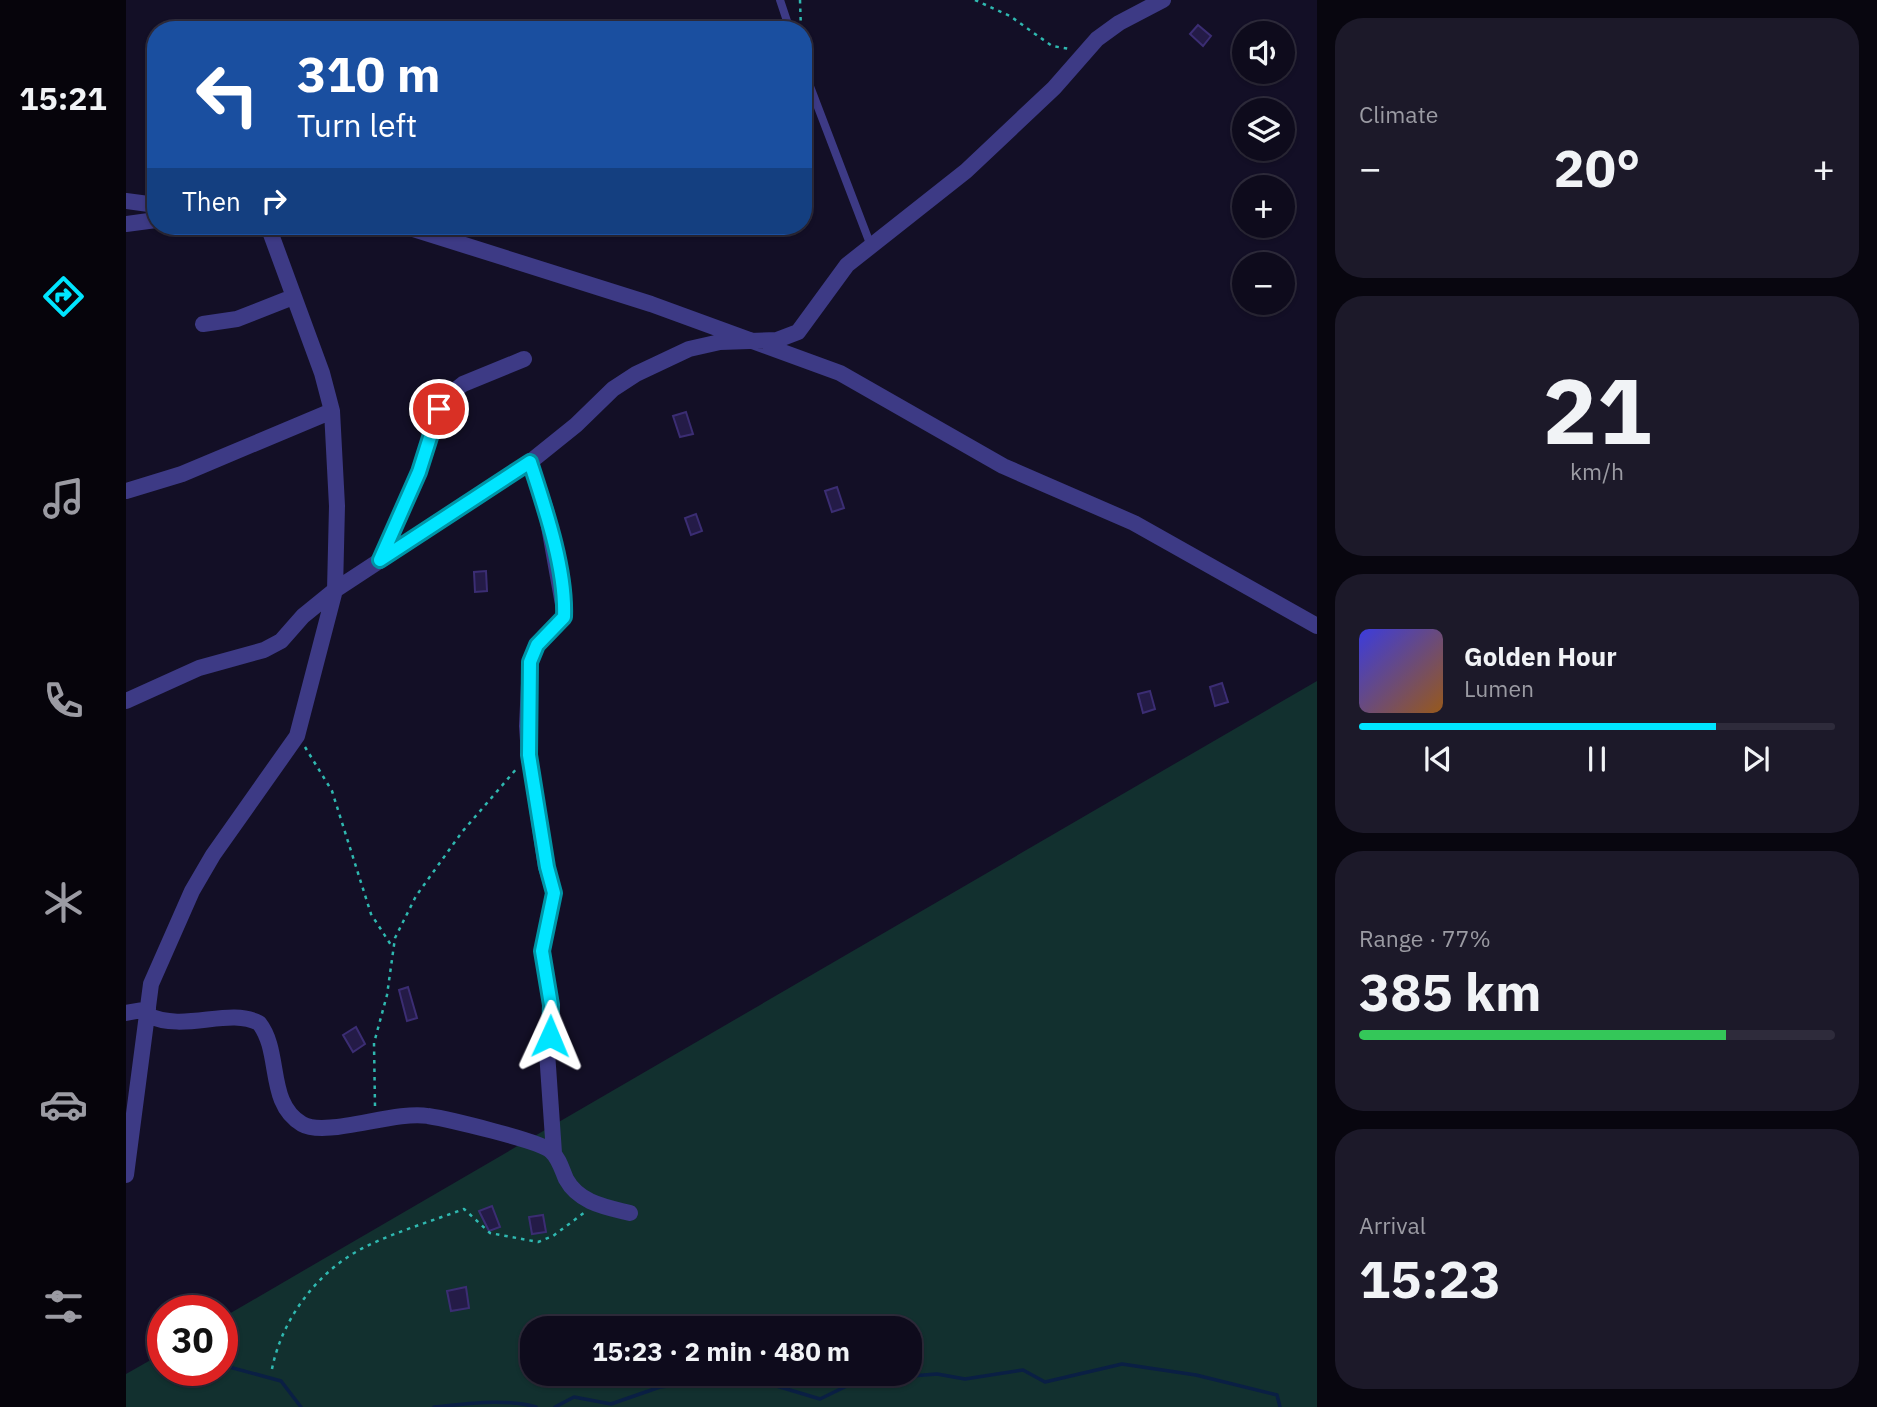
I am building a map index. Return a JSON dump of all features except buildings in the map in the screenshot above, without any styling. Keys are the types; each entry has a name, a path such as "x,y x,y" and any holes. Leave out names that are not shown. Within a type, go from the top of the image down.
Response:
{"street":[{"path":"126,701 199,668 274,646 303,616 335,590 530,462 576,425 613,390 636,374 689,349 720,342 777,340 798,332 847,265 966,171 1054,88 1086,51 1119,23 1163,0"},
{"path":"126,201 147,204"},
{"path":"126,224 147,221"},
{"path":"126,1175 151,984 192,891 240,814 297,736 335,590 337,506 332,411 322,373 271,235"},
{"path":"433,235 548,270 840,373 1003,466 1134,523 1317,626"},
{"path":"203,324 237,320 293,297"},
{"path":"380,560 419,472 439,409 449,395 463,384 524,359"},
{"path":"126,491 182,474 332,411"},
{"path":"530,462 545,510 564,610 564,617 537,645 530,662 529,755 547,867 554,893 542,951 551,1005 547,1052 554,1153"},
{"path":"126,1013 148,1012 172,1024 224,1019 254,1021 264,1029 268,1038 283,1102 302,1124 317,1129 375,1119 427,1115 489,1129 548,1148 554,1153 572,1188 596,1204 630,1213"}],"lane":[{"path":"780,0 787,21"},
{"path":"812,92 871,246"}],"path":[{"path":"800,0 801,21"},
{"path":"975,0 1010,16 1052,46 1086,51"},
{"path":"297,736 332,791 371,914 391,946"},
{"path":"375,1119 373,1055 387,995 391,946 404,917 447,853 529,755"},
{"path":"272,1369 279,1339 293,1313 329,1273 369,1244 464,1209 491,1233 538,1242 553,1236 596,1204"}],"green space":[{"path":"1317,681 1317,1407 126,1407 126,1374 147,1362 147,1386 238,1386 238,1309"}],"waterway":[{"path":"555,1407 574,1397 611,1404 660,1387 694,1383 770,1384 820,1399 859,1380 937,1374 965,1379 1023,1370 1045,1382 1122,1364 1196,1375 1277,1395 1280,1407"},
{"path":"238,1369 281,1381 301,1407"},
{"path":"434,1407 498,1402 536,1407"}],"route":[{"path":"439,409 419,472 394,534 380,560 530,462 545,510 561,585 564,617 537,645 530,662 527,726 547,867 554,893 542,951 551,1005 550,1036"}]}
